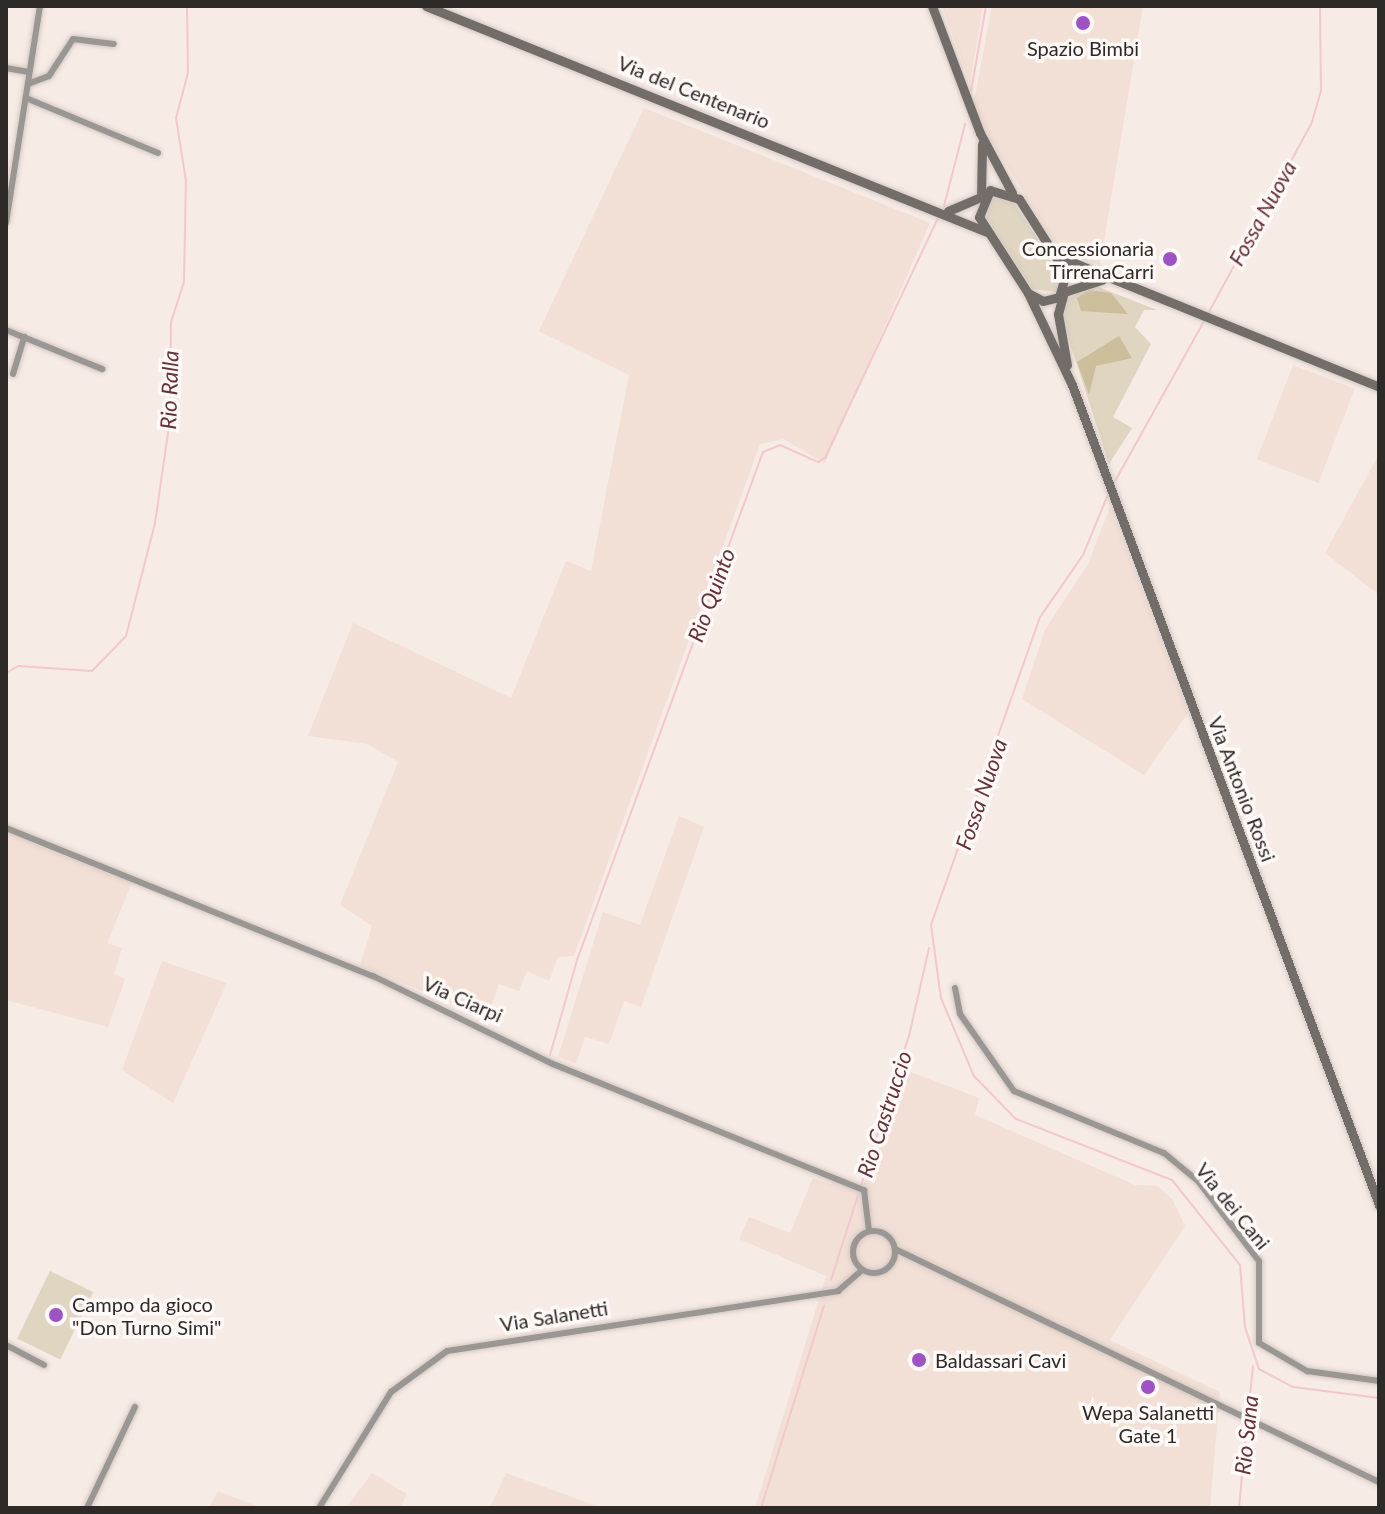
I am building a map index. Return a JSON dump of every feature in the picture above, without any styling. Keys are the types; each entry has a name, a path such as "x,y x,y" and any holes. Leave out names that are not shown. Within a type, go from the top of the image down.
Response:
{"main road":[{"name":"Via del Centenario","path":"426,6 948,211 989,234"},
{"path":"932,6 980,133 1012,193 1057,256 1064,292 1059,325 1072,385"},
{"path":"980,133 979,217 1028,293 1072,385"},
{"path":"948,211 990,190 1012,193"},
{"path":"1057,256 1379,387"},
{"path":"1028,293 1051,301 1088,279 1121,284"},
{"name":"Via Antonio Rossi","path":"1072,385 1379,1205"}],"street":[{"path":"6,223 40,6"},
{"path":"28,84 49,76 73,39 114,44"},
{"path":"6,68 29,72"},
{"path":"26,98 158,153"},
{"path":"6,167 16,171"},
{"path":"6,330 102,369"},
{"path":"13,374 24,337"},
{"name":"Via Ciarpi","path":"6,828 373,976 553,1064 857,1188 869,1199 869,1231"},
{"name":"Via dei Cani","path":"955,988 960,1014 1022,1097 1164,1153 1198,1181 1259,1261 1259,1343 1307,1371 1379,1381"},
{"path":"895,1249 888,1268 862,1270 852,1251 869,1231 883,1233 895,1249 1379,1482"},
{"name":"Via Salanetti","path":"319,1508 391,1392 447,1351 838,1291 862,1270"},
{"path":"6,1345 44,1365"},
{"path":"87,1508 135,1407"}],"shaded area":[{"path":"942,6 983,6 970,83"},
{"path":"992,6 1143,6 1100,265 1061,252 990,139 974,102"},
{"path":"644,108 930,223 825,463 783,439 760,444 574,956 558,957 549,981 527,971 519,991 499,984 487,1018 360,965 372,926 340,905 398,762 368,744 308,736 353,623 511,698 566,561 591,571 629,375 539,331"},
{"path":"994,195 1014,203 1060,274 1056,292 1032,289 986,218"},
{"path":"1091,284 1157,310 1144,310 1135,327 1151,344 1113,417 1132,428 1109,464 1063,322 1067,300"},
{"path":"1088,290 1111,293 1128,314 1081,311 1077,298"},
{"path":"1119,336 1132,358 1096,366 1089,395 1077,362"},
{"path":"1293,365 1355,389 1318,483 1257,459"},
{"path":"1379,454 1379,595 1325,553"},
{"path":"1110,507 1188,713 1144,775 1022,699 1045,630 1088,564"},
{"path":"679,816 704,827 641,1007 624,1001 609,1044 585,1037 576,1063 558,1057 603,912 640,925"},
{"path":"6,833 132,883 107,943 122,948 114,974 125,979 108,1027 6,1000"},
{"path":"162,961 227,983 173,1103 122,1070"},
{"path":"908,1071 979,1098 975,1115 1135,1185 1158,1186 1172,1199 1185,1226 1110,1340 1220,1392 1210,1508 755,1508 826,1276 739,1239 749,1217 790,1233 813,1178 831,1184 834,1175 863,1185"},
{"name":"Campo da gioco \"Don Turno Simi\"","path":"50,1271 93,1292 60,1359 17,1338"},
{"path":"372,1473 407,1494 400,1508 346,1508"},
{"path":"506,1473 602,1508 490,1508"},
{"path":"218,1491 261,1508 209,1508"}],"waterway":[{"name":"Rio Ralla","path":"6,673 18,666 92,671 126,636 155,523 170,419 171,322 184,282 186,181 176,118 188,73 187,6"},
{"name":"Rio Quinto","path":"971,91 986,6"},
{"name":"Fossa Nuova","path":"1209,312 1312,122 1321,91 1320,6"},
{"name":"Rio Quinto","path":"944,206 965,124"},
{"name":"Rio Quinto","path":"550,1055 577,960 763,452 780,445 818,462 825,458 938,218"},
{"name":"Fossa Nuova","path":"1114,483 1204,321"},
{"name":"Fossa Nuova","path":"1109,492 1083,555 1040,617 931,925 941,998 974,1076 1016,1119 1172,1180 1240,1265 1245,1327 1259,1369 1293,1387 1379,1398"},
{"name":"Rio Castruccio","path":"831,1280 909,1036 929,948"},
{"name":"Rio Castruccio","path":"761,1508 824,1306"},
{"name":"Rio Sana","path":"1248,1415 1253,1366"},
{"name":"Rio Sana","path":"1239,1508 1247,1422"}],"place":[{"name":"Spazio Bimbi","path":"1083,23"},
{"name":"Concessionaria TirrenaCarri","path":"1170,259"},
{"name":"Campo da gioco \"Don Turno Simi\"","path":"56,1315"},
{"name":"Baldassari Cavi","path":"919,1360"},
{"name":"Wepa Salanetti Gate 1","path":"1148,1387"}]}
